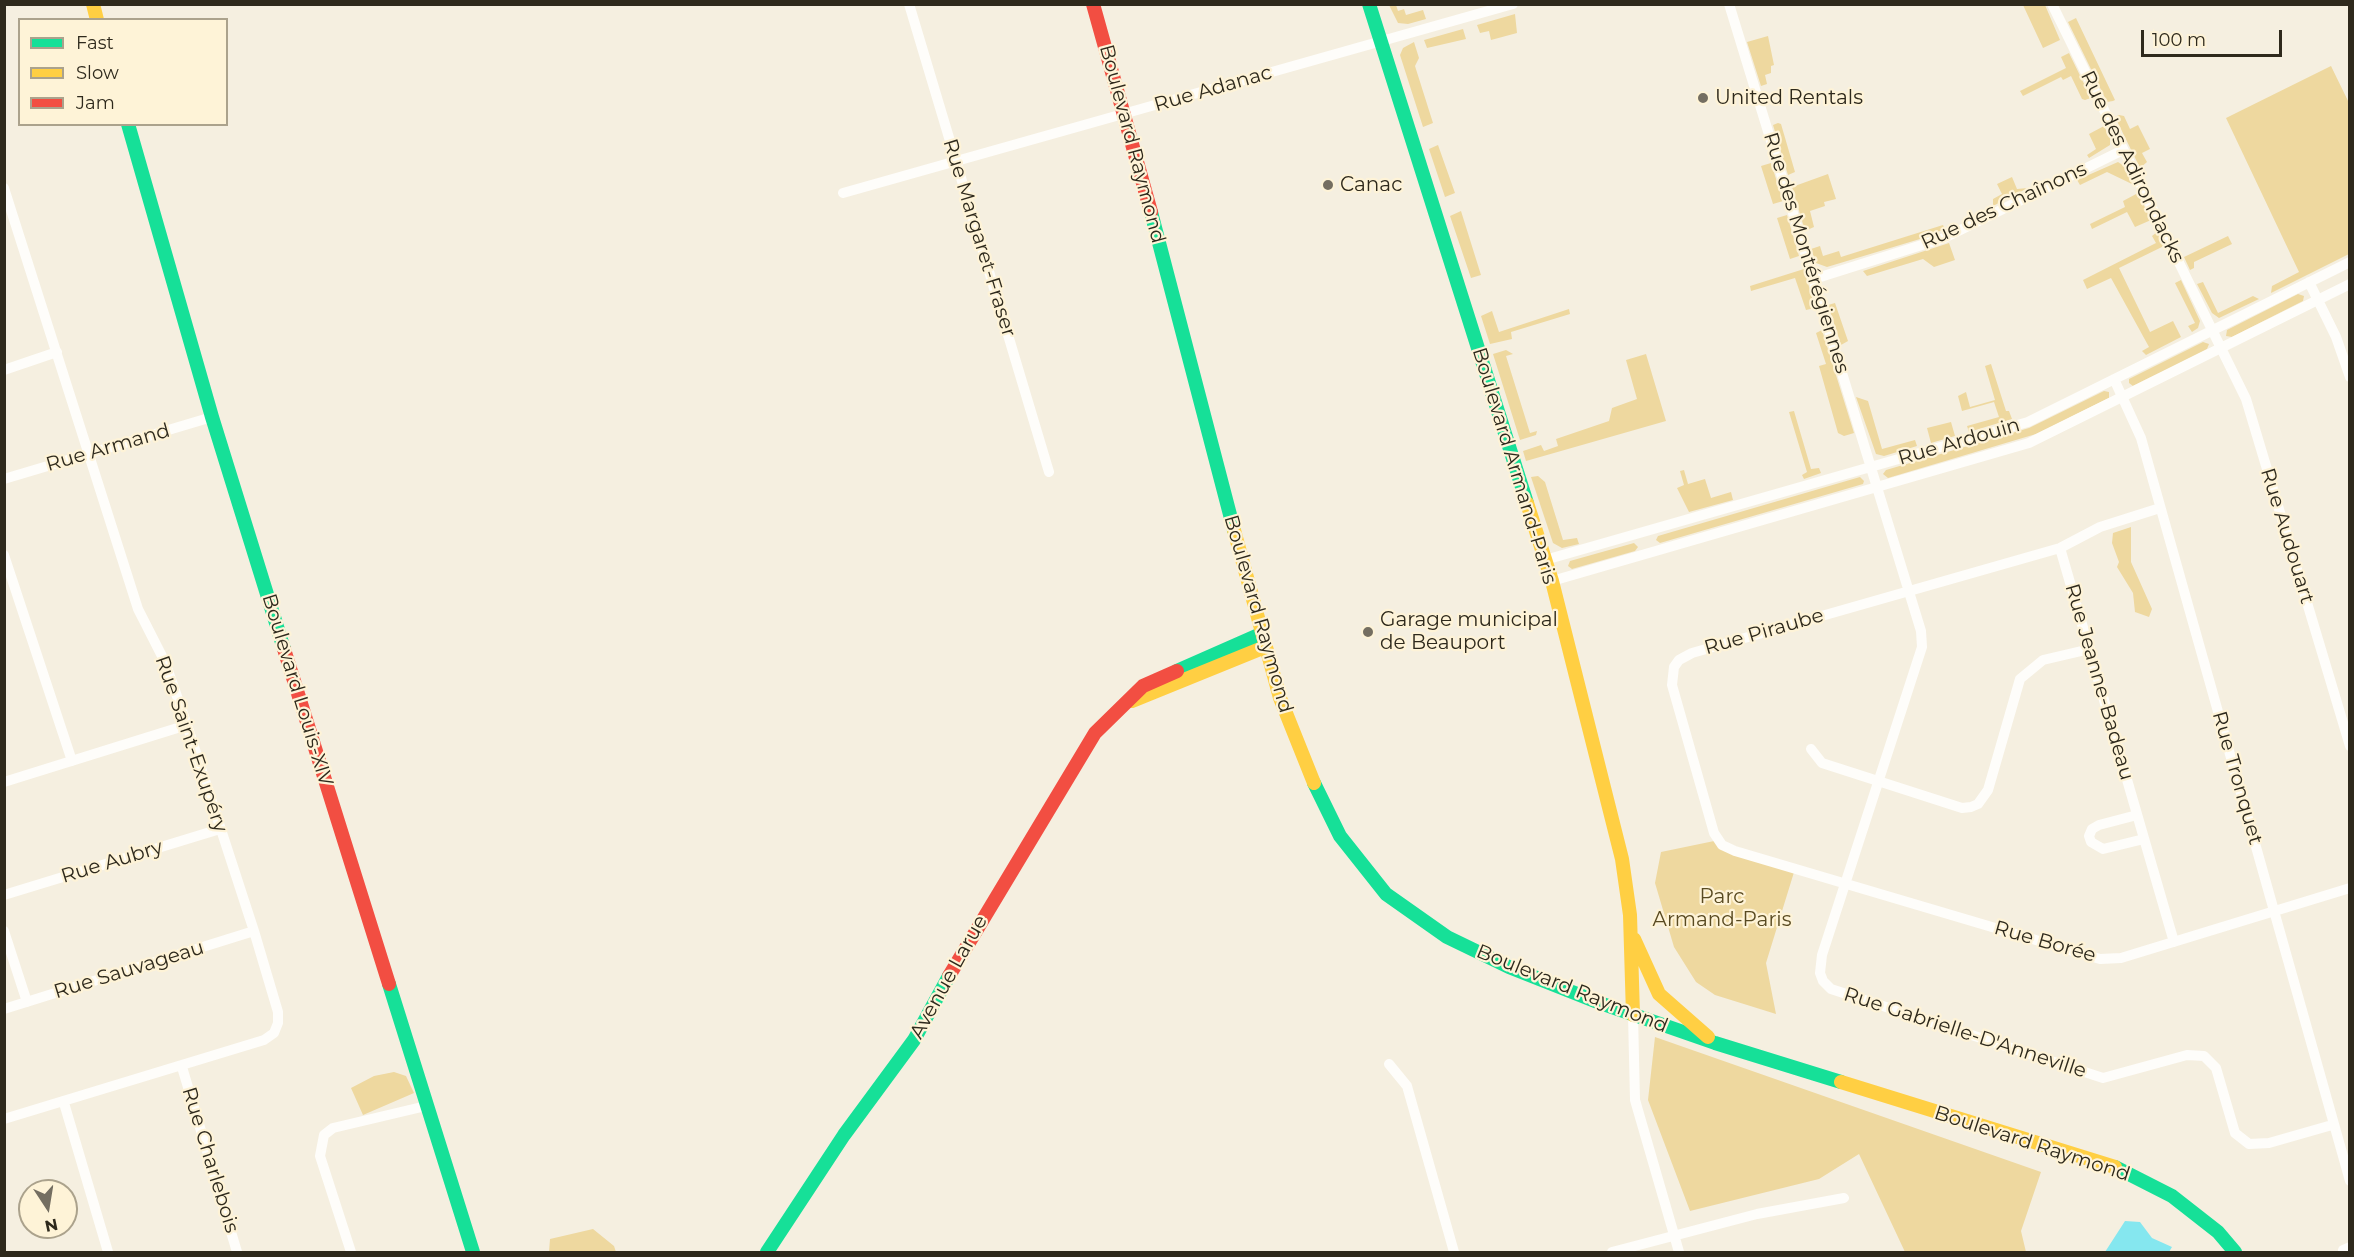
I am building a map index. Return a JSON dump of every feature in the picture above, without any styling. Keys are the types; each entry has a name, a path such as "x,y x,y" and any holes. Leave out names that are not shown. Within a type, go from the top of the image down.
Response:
{"street":[{"name":"Rue Margaret-Fraser","path":"909,4 1049,472"},
{"name":"Boulevard Raymond","path":"1093,4 1125,114 1263,641 1280,698 1307,770 1340,836 1386,894 1447,937 1548,984 1715,1043 2113,1166 2172,1196 2218,1232 2235,1252"},
{"name":"Boulevard Armand-Paris","path":"1369,4 1552,581 1616,832 1631,931 1635,1100 1671,1235 1678,1252"},
{"name":"Rue Adanac","path":"843,193 1513,4"},
{"name":"Rue des Montérégiennes","path":"1729,4 1872,467"},
{"name":"Rue des Adirondacks","path":"2052,4 2213,330"},
{"name":"Boulevard Louis-XIV","path":"129,126 212,417 473,1252"},
{"name":"Rue des Chaînons","path":"1814,279 1944,238 2123,150"},
{"name":"Rue Saint-Exupéry","path":"4,188 138,609 165,662 187,725 278,1012 278,1023 274,1033 264,1040 64,1103 4,1119"},
{"name":"Rue Ardouin","path":"1545,560 2028,422 2349,262"},
{"path":"2308,282 2336,337 2349,377"},
{"name":"Rue Ardouin","path":"1552,581 2029,443 2349,284"},
{"name":"Rue Audouart","path":"2213,330 2246,399 2349,746"},
{"path":"4,370 57,352"},
{"name":"Rue Tronquet","path":"2114,379 2140,438 2349,1181"},
{"name":"Rue Armand","path":"4,479 212,417"},
{"name":"Rue Gabrielle-D'Anneville","path":"1872,467 1918,615 1922,647 1820,965 1823,981 1831,989 2103,1078 2187,1055 2204,1056 2216,1068 2235,1133 2249,1144 2269,1143 2332,1125"},
{"name":"Rue Piraube","path":"1845,884 1722,845 1714,833 1705,808 1672,685 1674,667 1679,660 1692,652 2060,549 2100,527 2160,508"},
{"name":"Rue Jeanne-Badeau","path":"2060,549 2174,942"},
{"path":"4,555 72,761"},
{"name":"Avenue Larue","path":"767,1252 844,1135 914,1040 970,937 1095,733 1143,686 1263,641"},
{"path":"1811,749 1822,763 1962,808 1978,804 1988,790 2020,679 2043,660 2090,649"},
{"path":"4,782 187,725"},
{"path":"2137,815 2099,825 2092,829 2089,836 2091,842 2103,849 2144,838"},
{"name":"Rue Aubry","path":"4,895 220,829"},
{"name":"Rue Borée","path":"1845,884 2100,959 2121,958 2349,888"},
{"path":"4,930 27,1002"},
{"name":"Rue Sauvageau","path":"4,1009 254,931"},
{"path":"1631,931 1659,994 1715,1043"},
{"path":"1389,1064 1407,1086 1454,1252"},
{"name":"Rue Charlebois","path":"182,1067 237,1252"},
{"path":"64,1103 108,1252"},
{"path":"351,1252 320,1156 324,1135 333,1128 426,1106"},
{"path":"1612,1252 1757,1214 1844,1198"}],"green space":[{"path":"1389,5 1396,5 1398,11 1404,9 1406,15 1423,10 1426,19 1408,24 1398,23"},
{"path":"2023,5 2045,5 2060,40 2043,48"},
{"path":"1515,14 1517,33 1491,40 1489,31 1480,33 1477,25"},
{"path":"2076,18 2115,100 2113,101 2107,102 2068,22"},
{"path":"1463,29 1466,39 1427,48 1424,40"},
{"path":"1768,36 1774,65 1771,66 1771,73 1765,75 1767,84 1761,86 1747,42"},
{"path":"1414,42 1419,58 1415,66 1433,123 1423,127 1400,55 1403,48"},
{"path":"2069,53 2091,98 2082,99 2071,76 2063,80 2061,77 2023,96 2020,91 2066,68 2061,57"},
{"path":"2331,66 2349,103 2349,254 2271,293 2272,286 2299,272 2226,118"},
{"path":"2124,116 2130,129 2138,125 2150,149 2142,153 2147,162 2140,168 2115,117"},
{"path":"1781,124 1795,172 1788,175 1773,125"},
{"path":"2104,126 2110,138 2110,145 2089,158 2087,155 2096,149 2089,134"},
{"path":"1438,145 1455,193 1445,197 1429,149"},
{"path":"2118,162 2124,166 2134,185 2107,172 2080,185 2077,180"},
{"path":"1771,163 1783,201 1773,204 1761,166"},
{"path":"1828,174 1836,199 1824,202 1825,206 1810,211 1814,227 1805,231 1792,187"},
{"path":"2012,177 2017,189 2028,188 1993,206 1993,199 2002,194 1997,184"},
{"path":"2138,193 2151,220 2135,227 2127,212 2092,229 2090,224 2125,207 2123,201"},
{"path":"1461,211 1481,275 1471,278 1450,216"},
{"path":"1787,215 1799,256 1790,259 1777,218"},
{"path":"1943,225 1945,229 1920,239 1827,267 1816,263 1811,249 1820,246 1823,256 1839,251 1841,257"},
{"path":"2157,232 2164,246 2119,268 2150,332 2173,321 2181,337 2146,355 2142,351 2149,347 2111,278 2087,289 2083,280 2156,243 2152,236"},
{"path":"2228,236 2232,244 2194,262 2194,268 2190,270 2184,257"},
{"path":"1949,243 1955,260 1934,267 1923,259 1867,276 1863,271"},
{"path":"1804,269 1815,308 1806,310 1795,278 1751,291 1750,286"},
{"path":"2181,280 2200,321 2198,328 2192,332 2188,326 2195,323 2175,283"},
{"path":"2203,282 2218,313 2253,296 2259,299 2219,318 2212,313 2197,284"},
{"path":"2298,294 2304,296 2303,301 2232,337 2226,336 2227,330"},
{"path":"1835,303 1848,341 1841,345 1828,305"},
{"path":"1569,309 1570,314 1511,332 1512,339 1490,344 1481,316 1492,311 1499,332"},
{"path":"1822,330 1854,433 1844,436 1838,433 1819,366 1826,364 1816,333"},
{"path":"2203,342 2209,344 2207,349 2133,386 2129,383 2129,379"},
{"path":"1506,350 1513,354 1506,356 1530,433 1537,431 1536,435 1520,440 1493,354"},
{"path":"1646,354 1666,421 1526,461 1523,451 1541,445 1544,451 1558,446 1556,439 1609,421 1612,408 1637,399 1626,360"},
{"path":"1991,364 2006,411 2009,411 2012,419 1969,432 1967,426 1999,417 1994,402 1962,411 1958,396 1966,392 1970,407 1995,400 1985,366"},
{"path":"2104,391 2109,392 2109,398 2036,434 1888,478 1883,474 1886,470 2029,428"},
{"path":"1856,397 1868,401 1882,449 1915,440 1917,446 1884,456 1876,454"},
{"path":"1794,411 1811,469 1819,468 1821,473 1804,479 1802,475 1807,472 1789,412"},
{"path":"1951,422 1955,436 1931,443 1927,428"},
{"path":"1684,470 1688,484 1705,479 1711,498 1731,492 1733,500 1689,512 1677,488 1684,485 1680,471"},
{"path":"1538,476 1545,482 1563,540 1577,538 1579,544 1562,548 1553,543 1531,477"},
{"path":"1860,477 1864,481 1863,484 1660,543 1656,540 1658,536"},
{"path":"2131,527 2131,562 2152,609 2149,617 2135,612 2133,593 2117,567 2119,562 2112,543 2113,533"},
{"path":"1634,543 1638,547 1635,551 1572,569 1568,566 1570,561"},
{"name":"Parc Armand-Paris","path":"1719,840 1795,869 1766,963 1776,1014 1715,995 1696,982 1674,947 1655,883 1661,852"},
{"path":"1655,1037 2041,1172 2021,1231 2026,1252 1905,1252 1859,1154 1819,1179 1690,1211 1648,1100"},
{"path":"394,1072 406,1076 414,1093 363,1115 351,1088 374,1076"},
{"path":"593,1229 614,1246 616,1252 549,1252 550,1239"}],"water":[{"path":"2125,1221 2140,1222 2152,1238 2172,1247 2169,1252 2105,1252"}],"traffic: fast":[{"path":"1369,4 1527,503"},
{"path":"129,126 212,417 284,649"},
{"path":"1151,212 1234,530"},
{"path":"1177,671 1261,634"},
{"path":"1314,783 1340,836 1386,894 1447,937 1509,967 1600,1003 1715,1043 1841,1082"},
{"path":"767,1252 844,1135 914,1040 949,976"},
{"path":"389,984 473,1252"},
{"path":"2115,1167 2172,1196 2218,1232 2235,1252"}],"traffic: slow":[{"path":"93,4 96,18"},
{"path":"1527,503 1552,581 1622,859 1630,915 1633,1015"},
{"path":"1234,530 1280,698 1314,783"},
{"path":"1132,701 1265,647"},
{"path":"1634,939 1659,994 1708,1037"},
{"path":"1841,1082 2115,1167"}],"traffic: jam":[{"path":"1093,4 1151,212"},
{"path":"284,649 389,984"},
{"path":"949,976 1095,733 1143,686 1177,671"}],"place":[{"name":"United Rentals","path":"1703,98"},
{"name":"Canac","path":"1328,185"},
{"name":"Garage municipal de Beauport","path":"1368,632"}]}
